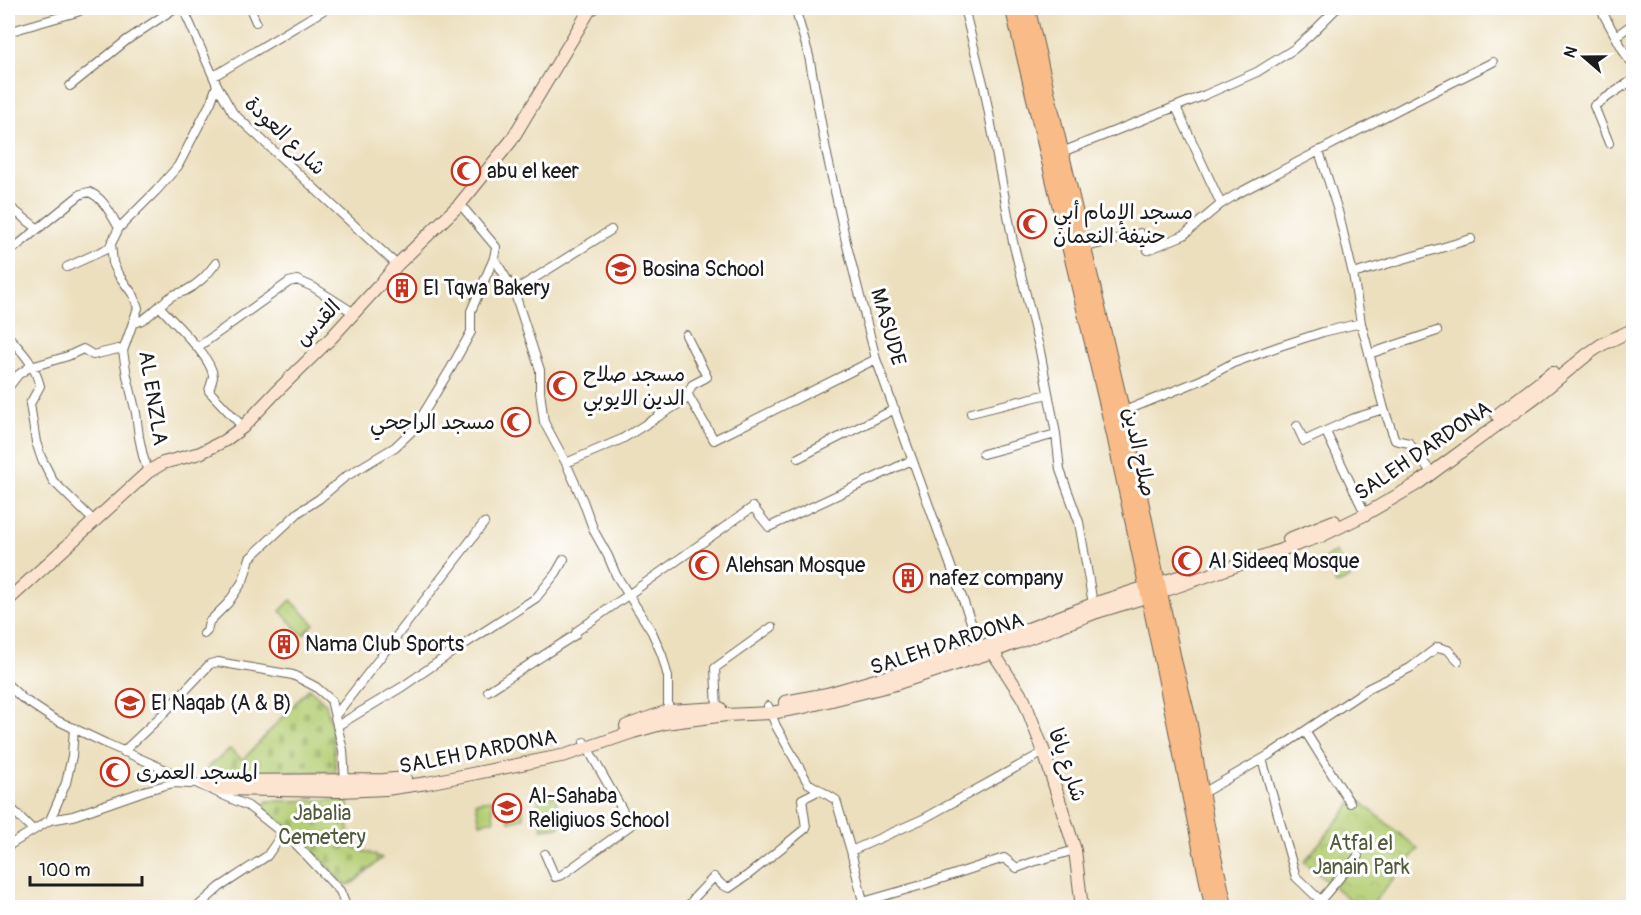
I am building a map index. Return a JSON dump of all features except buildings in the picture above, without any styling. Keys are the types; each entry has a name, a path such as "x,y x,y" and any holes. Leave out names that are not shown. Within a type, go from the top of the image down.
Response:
{"highway":[{"name":"صلاح الدين","path":"1013,8 1114,433 1189,722 1206,823 1225,908"},
{"name":"صلاح الدين","path":"1027,8 1122,412 1213,908"}],"street":[{"path":"8,32 85,8"},
{"path":"70,86 127,40 175,8"},
{"name":"شارع العودة","path":"183,8 217,85 233,113 397,265"},
{"path":"250,8 256,22"},
{"path":"214,76 327,8"},
{"name":"MASUDE","path":"795,8 808,56 846,242 876,359 912,460 987,648"},
{"path":"964,8 984,87 1013,242 1040,351 1056,434 1060,470 1079,522 1093,604"},
{"path":"1062,152 1257,72 1294,49 1337,8"},
{"path":"1601,8 1627,57 1634,65"},
{"name":"القدس","path":"8,600 148,472 163,463 200,453 224,441 243,427 332,337 397,265 460,204 510,141 588,9"},
{"path":"1616,36 1634,23"},
{"path":"1083,248 1140,233 1148,250 1184,235 1221,204 1493,62"},
{"path":"1609,143 1594,106 1634,80"},
{"path":"67,267 111,247 119,228 178,166 211,102 217,85"},
{"path":"1176,107 1221,204"},
{"path":"1319,151 1338,211 1353,274 1361,323 1384,409 1395,440 1409,443 1428,468"},
{"path":"8,253 81,194 89,192 95,194 104,203 119,228"},
{"path":"204,634 209,622 228,603 243,582 250,558 298,512 319,499 345,477 395,447 414,429 451,368 471,332 471,311 494,258 496,247 460,204"},
{"path":"8,209 11,208 37,228"},
{"path":"514,291 611,231"},
{"path":"1353,274 1471,239"},
{"name":"AL ENZLA","path":"111,247 113,263 134,296 138,308 123,351 148,472"},
{"path":"494,258 514,291 540,370 544,422 566,463 594,531 616,575 652,632 662,654 668,677 668,711"},
{"path":"134,323 143,321 173,295 198,285 216,263"},
{"path":"198,347 289,282 297,280 313,287 354,313"},
{"path":"160,307 198,347 208,362 213,376 209,391 243,427"},
{"name":"SALEH DARDONA","path":"8,846 50,820 73,816 174,783 384,780 428,774 586,745 665,723 769,709 987,648 1097,612 1326,525 1362,507 1428,468 1598,339 1634,320"},
{"path":"1122,412 1201,380 1233,363 1323,332 1361,323"},
{"name":"SALEH DARDONA","path":"987,648 1093,604 1154,590 1321,536 1364,515 1437,470 1601,345 1634,329"},
{"path":"1369,354 1437,331"},
{"path":"566,463 622,439 685,400 692,385 707,377 686,335"},
{"path":"8,336 34,367 40,386 30,404 40,457 53,481 94,521"},
{"path":"8,388 18,375 28,368 83,349 93,355 118,349 123,351"},
{"path":"688,395 714,440 876,359"},
{"path":"971,413 1048,394"},
{"path":"798,458 895,409"},
{"path":"1297,426 1304,441 1354,418 1384,409"},
{"path":"1326,432 1362,507"},
{"path":"983,454 1056,434"},
{"path":"488,691 575,635 577,631 753,507 769,527 912,460"},
{"path":"335,716 484,524"},
{"path":"337,726 402,687 536,598 564,559"},
{"path":"717,709 715,668 772,627"},
{"path":"1202,794 1262,759 1369,688 1410,668 1438,647 1448,650 1458,661"},
{"name":"شارع يافا","path":"987,648 1023,700 1044,752 1075,850 1082,908"},
{"path":"123,752 212,662 244,666 293,675 316,687 331,700 343,750 345,781"},
{"path":"8,685 22,698 52,718 123,752 248,806 294,842 340,891 347,908"},
{"path":"769,709 808,783 836,800 864,905 1004,858 1017,868 1075,850"},
{"name":"SALEH DARDONA","path":"201,784 216,789 340,791 386,789 546,760 668,711 769,709"},
{"path":"50,820 66,783 72,756 74,728"},
{"path":"1305,731 1350,803"},
{"path":"545,854 555,877 562,875 631,825 586,745"},
{"path":"851,851 923,819 1044,752"},
{"path":"1262,759 1296,877 1320,900"},
{"path":"687,908 714,878 729,888 806,828 802,799 820,790"},
{"path":"8,805 33,830"},
{"path":"196,908 220,887 267,856 283,833"},
{"path":"1314,908 1358,856"}],"green space":[{"path":"1336,552 1350,578 1336,585 1323,559"},
{"path":"291,600 314,624 303,635 280,611"},
{"name":"Jabalia Cemetery","path":"309,688 326,704 332,729 336,772 212,773 207,768 230,749 243,760"},
{"path":"556,796 560,827 542,829 538,798"},
{"name":"Atfal el Janain Park","path":"1356,798 1418,849 1370,907 1359,907 1304,862"},
{"name":"Jabalia Cemetery","path":"348,800 349,845 382,858 354,882 347,885 301,839 264,807 267,801"},
{"path":"491,800 494,820 480,823 476,802"},
{"path":"520,800 524,818 509,821 505,803"}],"place":[{"name":"abu el keer","path":"466,171"},
{"name":"مسجد الإمام أبي حنيفة النعمان","path":"1032,224"},
{"name":"Bosina School","path":"621,269"},
{"name":"El Tqwa Bakery","path":"402,288"},
{"name":"مسجد صلاح الدين الايوبي","path":"562,386"},
{"name":"مسجد الراجحي","path":"516,422"},
{"name":"Al Sideeq Mosque","path":"1187,561"},
{"name":"Alehsan Mosque","path":"704,565"},
{"name":"nafez company","path":"908,578"},
{"name":"Nama Club Sports","path":"284,644"},
{"name":"El Naqab (A & B)","path":"130,703"},
{"name":"المسجد العمرى","path":"115,772"},
{"name":"Al-Sahaba Religiuos School","path":"507,808"}]}
